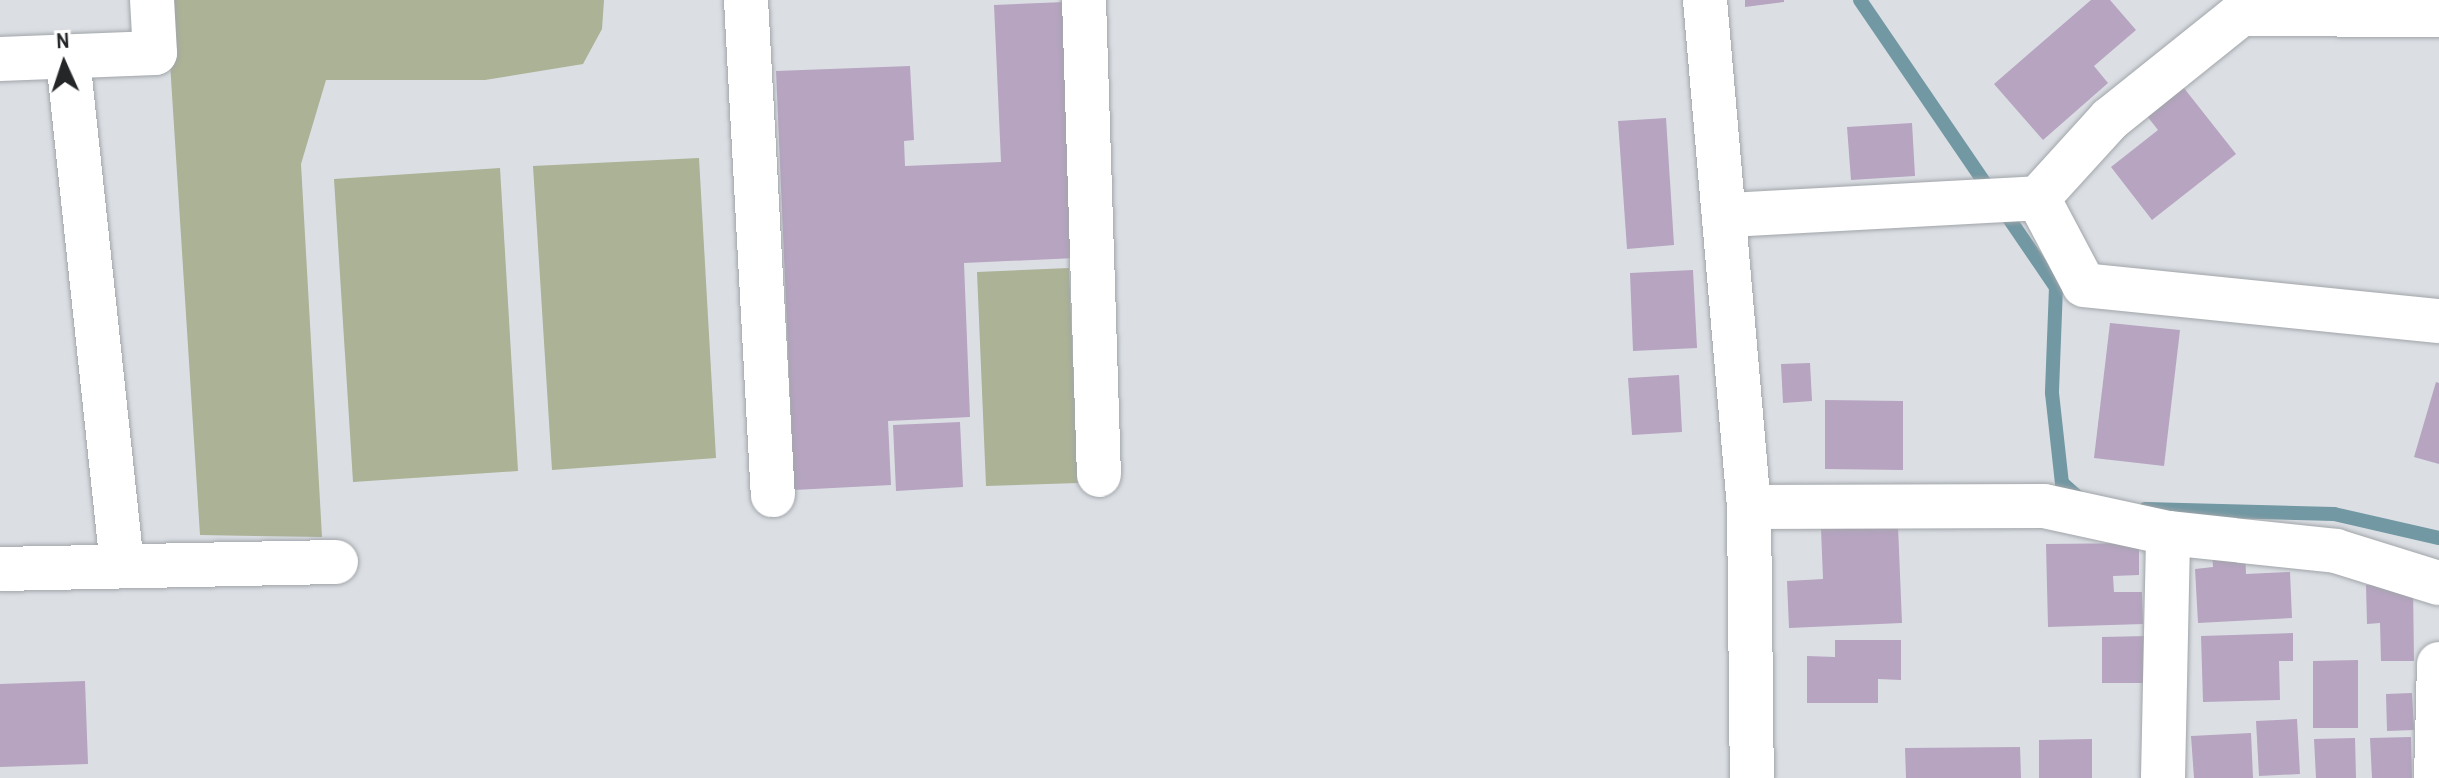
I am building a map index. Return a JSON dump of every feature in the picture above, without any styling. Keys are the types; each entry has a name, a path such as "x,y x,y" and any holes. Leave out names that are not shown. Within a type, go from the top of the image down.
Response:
{"street":[{"path":"0,59 68,59 155,53 152,0"},
{"path":"746,0 773,495"},
{"path":"1084,0 1099,475"},
{"path":"1705,0 1728,215 1749,507 1752,778"},
{"path":"1728,215 2038,198 2110,119 2242,7 2439,15"},
{"path":"68,59 122,565"},
{"path":"2038,198 2084,285 2439,321"},
{"path":"1749,507 2044,506 2168,533 2336,551 2439,583"},
{"path":"2163,778 2168,533"},
{"path":"0,569 336,562"},
{"path":"2436,778 2439,664"}],"green space":[{"path":"166,0 604,0 602,29 583,64 485,80 326,80 301,164 322,537 200,535"},
{"path":"699,158 716,458 552,470 533,166"},
{"path":"500,168 518,471 353,482 334,179"},
{"path":"1069,268 1078,483 986,486 977,272"}],"building":[{"path":"1745,0 1784,0 1784,2 1745,7"},
{"path":"2091,0 2110,0 2136,30 2094,66 2108,83 2043,140 1994,84"},
{"path":"1065,2 1076,258 964,263 970,417 888,421 891,485 794,490 776,71 910,66 914,140 904,141 905,166 1001,162 994,5"},
{"path":"2180,83 2236,154 2152,220 2111,167 2158,130 2143,111"},
{"path":"1666,118 1674,245 1627,249 1618,121"},
{"path":"1912,123 1915,176 1851,180 1847,127"},
{"path":"1693,270 1697,348 1633,351 1630,273"},
{"path":"2110,323 2180,330 2164,466 2094,458"},
{"path":"1810,363 1812,401 1783,403 1781,364"},
{"path":"1679,375 1682,432 1632,435 1628,378"},
{"path":"2436,382 2439,383 2439,464 2414,457"},
{"path":"1825,400 1903,401 1903,470 1825,469"},
{"path":"960,422 963,487 896,491 893,425"},
{"path":"1898,526 1902,623 1789,628 1787,581 1823,579 1821,529"},
{"path":"2139,543 2139,575 2113,576 2114,592 2142,592 2143,624 2048,627 2046,544"},
{"path":"2245,550 2246,574 2290,572 2292,618 2198,623 2195,569 2213,567 2212,552"},
{"path":"2366,585 2413,585 2414,661 2381,661 2380,623 2367,624"},
{"path":"2293,633 2293,661 2279,661 2280,700 2203,702 2201,636"},
{"path":"2148,636 2150,683 2102,683 2102,637"},
{"path":"1835,640 1901,640 1901,680 1878,679 1878,703 1807,703 1807,656 1835,657"},
{"path":"2358,660 2358,728 2313,728 2313,661"},
{"path":"85,681 88,764 0,767 0,684"},
{"path":"2412,693 2414,730 2387,731 2386,694"},
{"path":"2297,719 2300,774 2259,776 2256,721"},
{"path":"2251,733 2253,778 2194,778 2191,736"},
{"path":"2411,737 2412,778 2372,778 2370,738"},
{"path":"2355,738 2356,778 2316,778 2314,739"},
{"path":"2092,739 2092,778 2039,778 2039,740"},
{"path":"2020,747 2021,778 1906,778 1905,748"}],"waterway":[{"path":"1860,0 2056,287 2052,393 2062,483 2082,501"},
{"path":"2145,509 2334,514 2439,538"}]}
